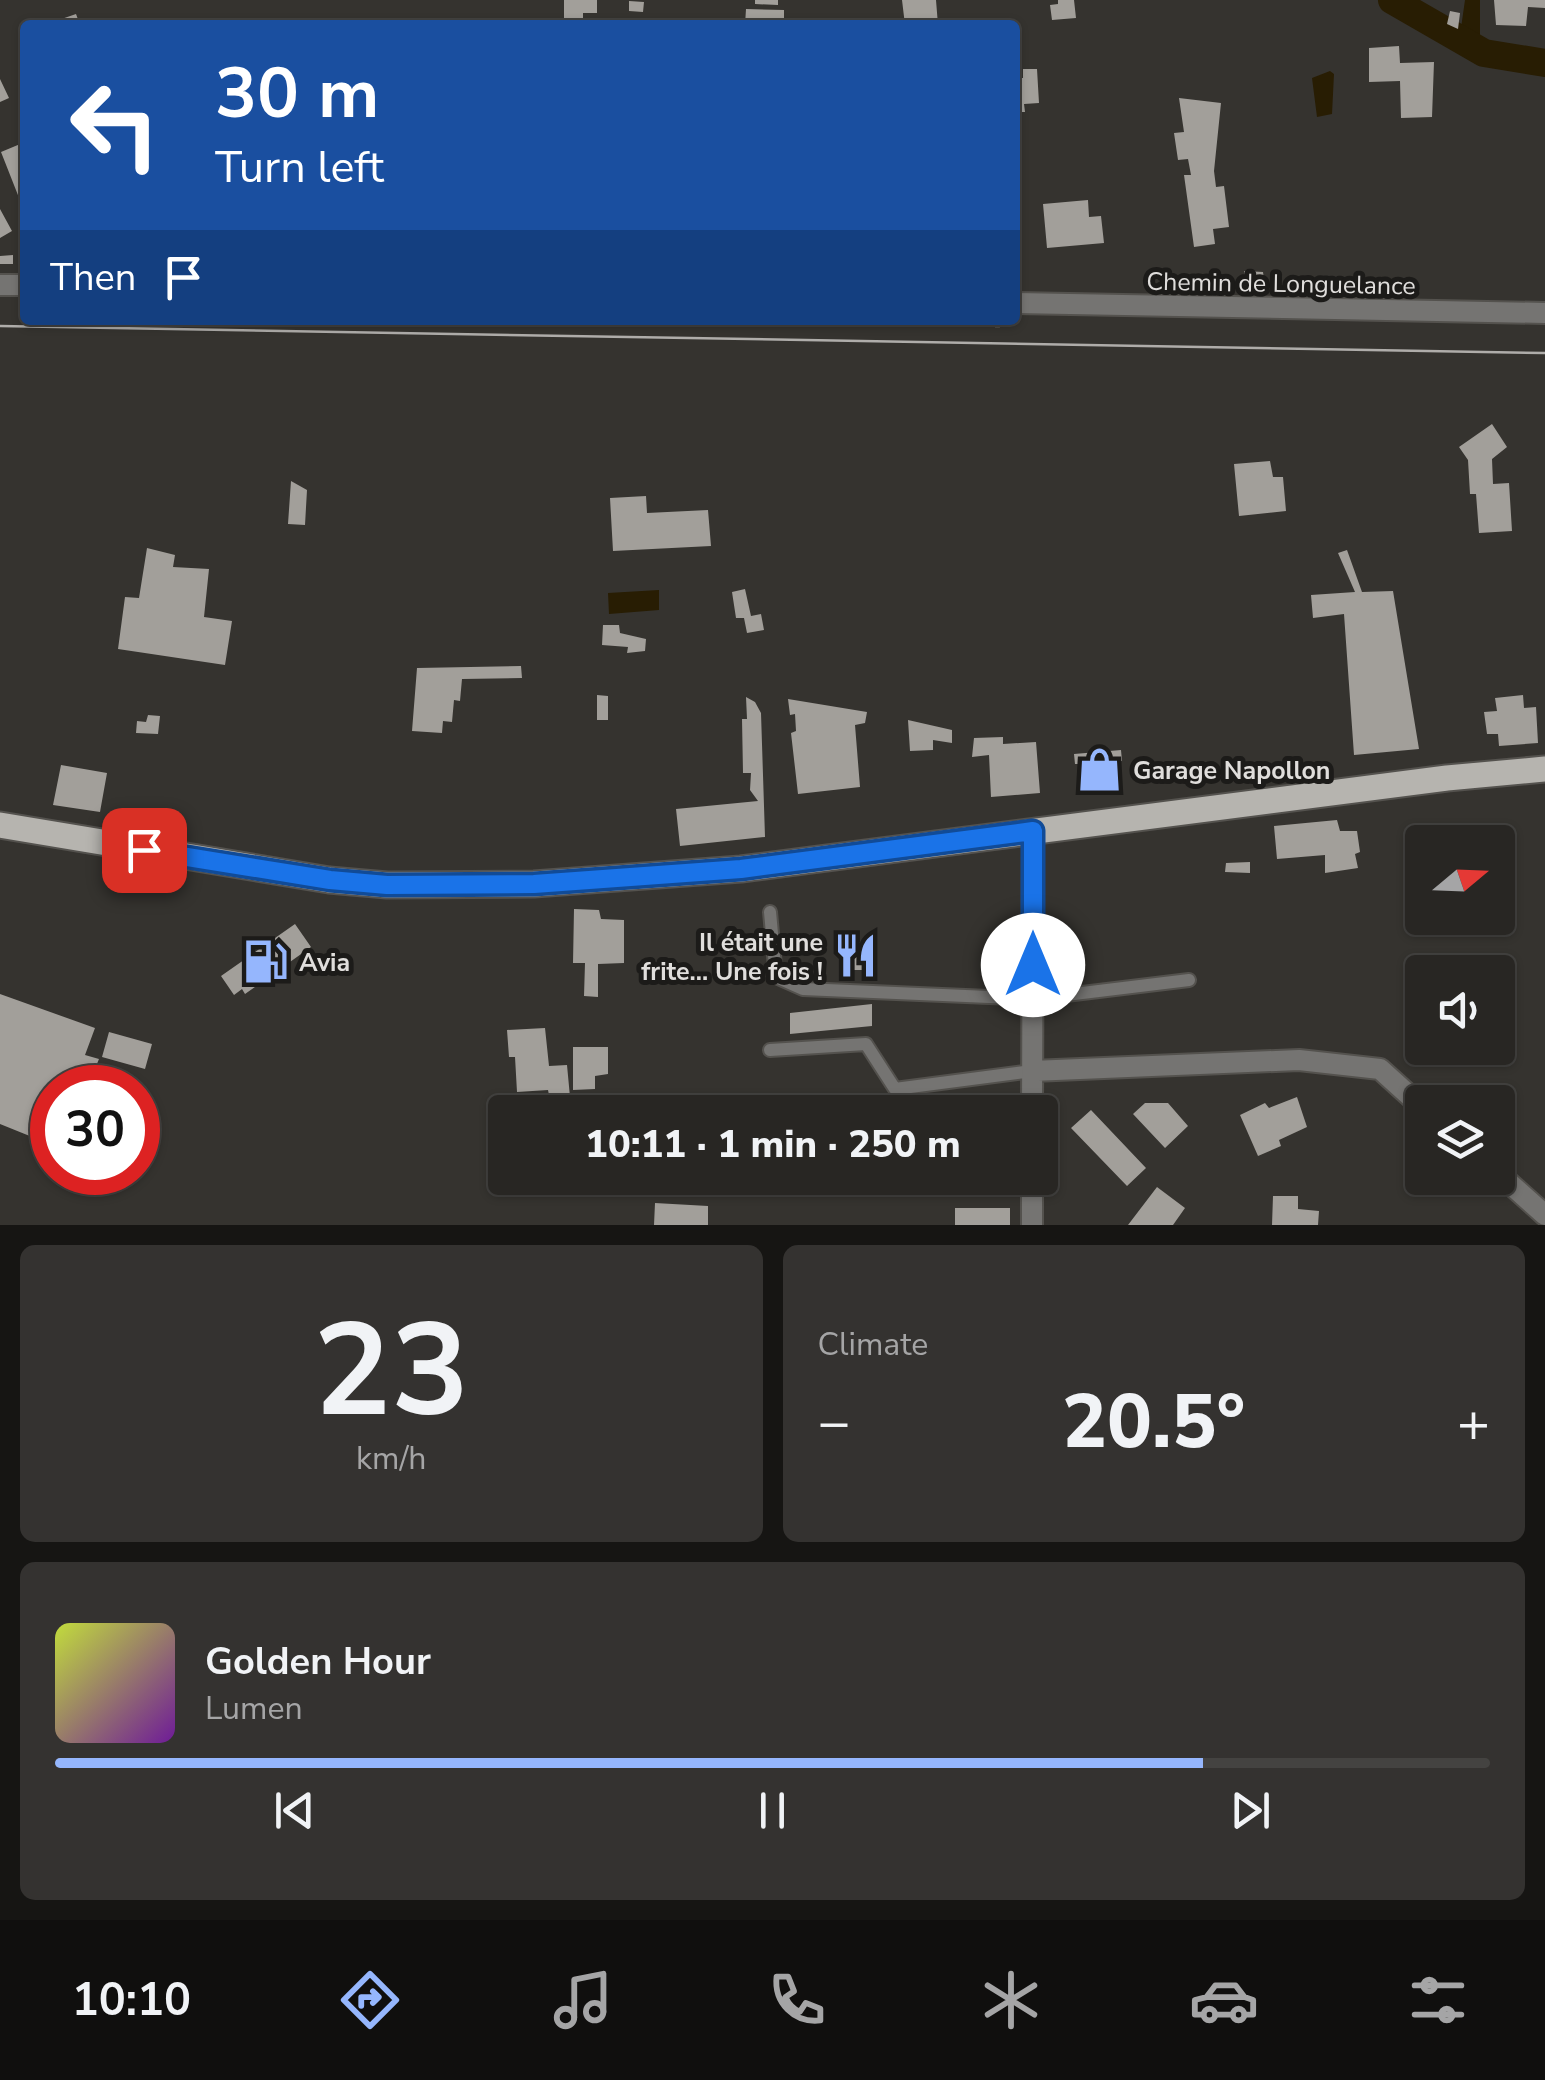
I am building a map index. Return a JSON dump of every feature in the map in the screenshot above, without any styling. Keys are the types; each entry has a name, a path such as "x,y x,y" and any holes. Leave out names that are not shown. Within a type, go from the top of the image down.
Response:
{"main road":[{"path":"0,826 330,880 387,885 534,884 741,869 1447,778 1545,769"}],"street":[{"name":"Chemin de Longuelance","path":"1020,303 1545,313"},
{"path":"1032,1095 1033,831"},
{"path":"1032,1072 1299,1060 1380,1069 1405,1092"},
{"path":"1515,1188 1545,1215"},
{"path":"1032,1195 1032,1225"}],"lane":[{"path":"770,912 776,977 804,989 1033,998 1189,980"},
{"path":"770,1050 866,1044 894,1088 1032,1072"}],"shaded area":[{"path":"1465,0 1480,0 1480,35 1461,28"},
{"path":"1330,71 1334,74 1332,114 1317,117 1312,78"},
{"path":"659,590 659,610 609,614 608,593"}],"building":[{"path":"564,0 597,0 597,13 583,13 583,20 564,20"},
{"path":"755,0 778,0 778,5 755,4"},
{"path":"902,0 936,0 938,20 904,20"},
{"path":"1058,0 1074,0 1076,18 1052,20 1050,5 1058,4"},
{"path":"1494,0 1545,0 1545,8 1528,7 1526,26 1496,25"},
{"path":"629,1 644,2 643,12 629,11"},
{"path":"746,9 784,10 784,20 745,20"},
{"path":"1450,11 1460,13 1458,29 1447,24"},
{"path":"1399,46 1400,63 1434,62 1432,117 1401,118 1400,81 1369,82 1369,48"},
{"path":"1023,69 1037,69 1039,103 1024,104 1025,112 1020,112 1020,78"},
{"path":"0,79 9,98 0,102"},
{"path":"1179,98 1221,103 1214,171 1216,187 1224,186 1229,227 1213,229 1215,244 1194,247 1184,175 1191,175 1188,159 1178,160 1174,133 1184,132"},
{"path":"20,144 20,200 1,152"},
{"path":"1088,200 1089,217 1101,216 1104,243 1047,248 1043,204"},
{"path":"0,209 12,231 0,238"},
{"path":"13,255 13,264 0,264 0,256"},
{"path":"1244,271 1263,272 1266,295 1247,294"},
{"path":"1492,424 1507,447 1492,459 1493,484 1509,483 1512,531 1479,533 1476,494 1470,494 1468,460 1459,447"},
{"path":"1270,461 1273,477 1283,477 1286,511 1239,516 1234,464"},
{"path":"291,481 307,490 305,525 288,524"},
{"path":"646,496 647,513 708,510 711,546 613,551 610,498"},
{"path":"147,548 175,555 173,567 209,569 204,617 232,621 225,665 118,649 125,597 139,598"},
{"path":"1347,550 1362,592 1393,591 1419,749 1354,755 1344,614 1313,618 1311,595 1355,592 1338,553"},
{"path":"745,589 751,616 761,614 764,630 747,633 744,618 736,618 732,592"},
{"path":"603,625 619,625 620,633 646,639 645,651 627,653 628,647 602,645"},
{"path":"521,666 522,678 462,679 460,701 454,700 452,722 443,721 442,733 412,731 417,668"},
{"path":"597,695 608,696 608,720 597,720"},
{"path":"1523,695 1524,708 1536,707 1538,743 1499,746 1498,734 1487,734 1484,712 1497,711 1495,698"},
{"path":"746,697 755,702 761,713 765,837 680,846 676,809 758,801 750,790 751,773 743,773 742,719 747,719"},
{"path":"788,699 867,712 865,723 855,725 860,787 798,794 791,733 796,731 795,714 790,715"},
{"path":"148,715 160,716 158,734 136,733 137,721 146,722"},
{"path":"908,720 952,730 952,743 933,740 933,750 910,751"},
{"path":"1003,737 1003,744 1036,742 1040,793 991,797 989,755 972,757 974,738"},
{"path":"1121,750 1122,761 1110,762 1112,780 1090,782 1088,764 1075,764 1074,754"},
{"path":"61,765 107,773 100,812 53,805"},
{"path":"1337,820 1340,831 1357,831 1358,868 1325,873 1325,855 1277,859 1274,826"},
{"path":"1250,862 1250,873 1225,872 1226,863"},
{"path":"574,909 599,910 601,919 624,920 624,963 598,964 598,997 584,996 585,963 573,963"},
{"name":"Avia","path":"295,924 311,947 245,994 242,989 234,995 221,976"},
{"name":"Il était une frite... Une fois !","path":"871,942 871,970 840,970 840,943"},
{"path":"0,994 95,1028 85,1055 99,1059 97,1065 30,1065 30,1136 0,1124"},
{"path":"872,1004 872,1026 790,1034 790,1013"},
{"path":"545,1028 549,1066 567,1065 570,1095 549,1095 548,1090 517,1092 515,1057 509,1057 507,1030"},
{"path":"109,1032 152,1044 146,1065 102,1057"},
{"path":"573,1047 608,1047 608,1074 595,1076 595,1089 573,1090"},
{"path":"1297,1097 1307,1127 1279,1140 1281,1146 1258,1156 1240,1115 1265,1103 1269,1108"},
{"path":"1145,1103 1168,1103 1188,1126 1165,1148 1133,1114"},
{"path":"1091,1110 1146,1168 1127,1186 1071,1128"},
{"path":"1157,1187 1185,1208 1173,1225 1128,1225"},
{"path":"1273,1196 1298,1196 1298,1209 1319,1211 1318,1225 1272,1225"},
{"path":"655,1203 708,1206 708,1225 654,1225"},
{"path":"955,1208 1010,1208 1010,1225 955,1225"}],"waterway":[{"path":"1392,0 1484,53 1545,63"}],"tram line":[{"path":"0,326 1545,353"}],"place":[{"name":"Garage Napollon","path":"1100,770"},
{"name":"Il était une frite... Une fois !","path":"856,956"},
{"name":"Avia","path":"266,962"}],"route":[{"path":"144,850 330,880 387,885 534,884 741,869 1033,831 1033,965"}]}
